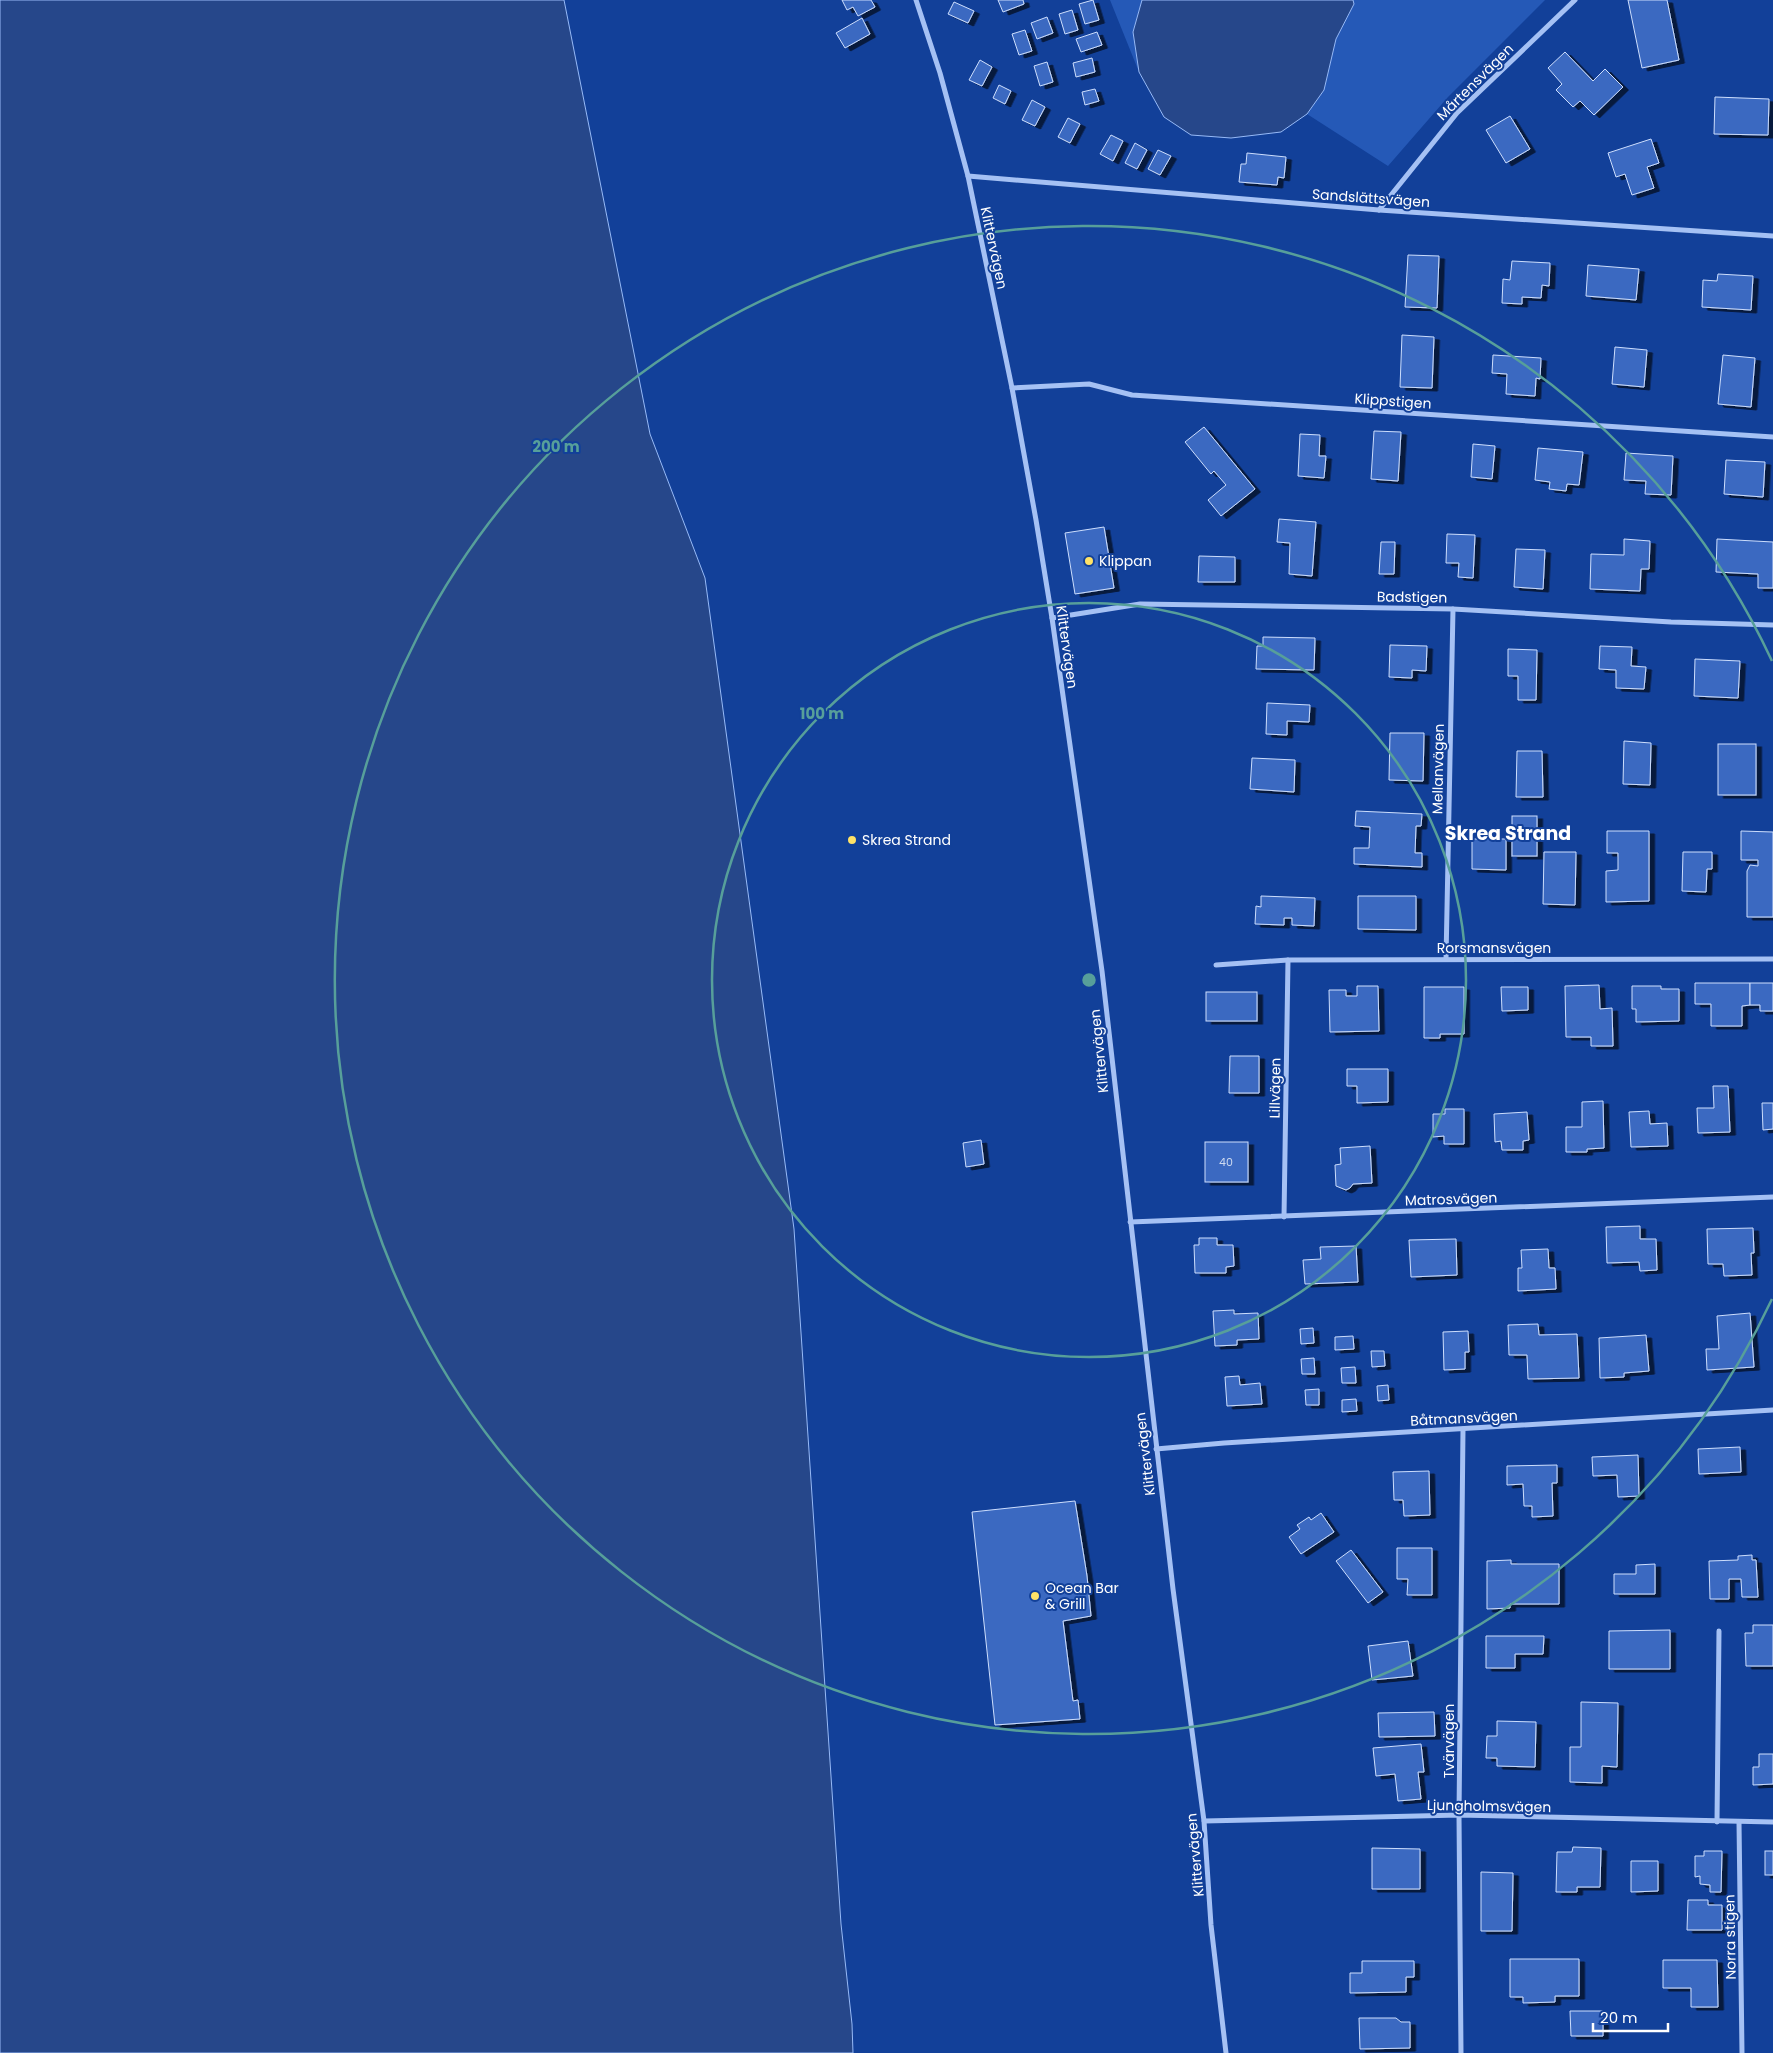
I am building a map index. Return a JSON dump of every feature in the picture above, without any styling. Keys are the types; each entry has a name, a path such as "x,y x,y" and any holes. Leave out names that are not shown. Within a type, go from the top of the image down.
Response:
{"street":[{"name":"Klittervägen","path":"916,0 940,73 968,176 1012,388 1052,618 1102,971 1156,1449 1204,1821 1212,1925 1226,2053"},
{"name":"Mårtensvägen","path":"1380,210 1457,113 1575,0"},
{"name":"Sandslättsvägen","path":"968,176 1380,210 1773,236"},
{"name":"Klippstigen","path":"1012,388 1089,384 1132,395 1773,437"},
{"name":"Badstigen","path":"1052,618 1140,604 1453,609 1671,622 1773,625"},
{"name":"Mellanvägen","path":"1446,959 1453,609"},
{"name":"Rorsmansvägen","path":"1216,965 1288,960 1773,959"},
{"name":"Lillvägen","path":"1284,1217 1288,960"},
{"name":"Matrosvägen","path":"1130,1222 1773,1197"},
{"name":"Båtmansvägen","path":"1156,1449 1224,1443 1773,1410"},
{"name":"Tvärvägen","path":"1460,2053 1459,1815 1463,1429"},
{"path":"1716,1822 1719,1631"},
{"name":"Ljungholmsvägen","path":"1204,1821 1459,1815 1773,1822"},
{"name":"Norra stigen","path":"1739,1822 1742,2053"}],"shaded area":[{"path":"0,0 564,0 650,434 705,578 794,1229 841,1924 852,2024 853,2053 0,2053"},
{"path":"1110,0 1142,0 1133,32 1139,72"},
{"path":"1142,0 1353,0 1354,4 1336,39 1324,90 1307,114 1281,132 1231,138 1191,135 1164,117 1139,72 1133,32"},
{"path":"1353,0 1545,0 1448,97 1388,166 1307,114 1324,90 1336,39 1354,4"}],"building":[{"path":"842,0 871,0 875,7 858,16 853,7 847,10"},
{"path":"998,0 1023,0 1024,4 1003,12"},
{"path":"1093,0 1099,20 1085,24 1079,4"},
{"path":"1628,0 1667,0 1679,60 1642,68"},
{"path":"954,2 974,11 968,23 948,14"},
{"path":"1072,10 1078,30 1065,34 1059,14"},
{"path":"1047,17 1053,33 1037,39 1031,23"},
{"path":"862,18 870,34 845,48 836,33"},
{"path":"1025,30 1032,51 1019,55 1012,34"},
{"path":"1097,32 1102,45 1081,52 1076,39"},
{"path":"1565,52 1593,81 1605,69 1623,87 1594,115 1580,101 1573,107 1556,90 1562,84 1548,68"},
{"path":"1092,58 1095,72 1076,77 1073,63"},
{"path":"980,60 992,67 982,86 969,80"},
{"path":"1047,62 1053,82 1040,86 1034,66"},
{"path":"999,85 1011,91 1005,104 993,98"},
{"path":"1095,89 1099,101 1085,105 1082,92"},
{"path":"1715,97 1769,99 1768,135 1714,134"},
{"path":"1032,100 1045,107 1035,126 1022,120"},
{"path":"1510,116 1530,149 1506,163 1486,130"},
{"path":"1068,118 1080,124 1070,143 1058,137"},
{"path":"1111,135 1123,141 1113,161 1100,154"},
{"path":"1651,139 1659,163 1647,167 1654,188 1632,195 1625,174 1616,177 1608,153"},
{"path":"1135,143 1147,150 1137,169 1125,163"},
{"path":"1158,150 1171,156 1160,175 1148,169"},
{"path":"1247,153 1286,157 1284,178 1278,177 1277,185 1239,182 1241,164 1246,164"},
{"path":"1408,255 1439,256 1437,308 1405,307"},
{"path":"1512,261 1550,263 1549,286 1542,285 1541,298 1522,297 1522,304 1502,303 1503,279 1510,280"},
{"path":"1588,265 1639,269 1636,300 1586,296"},
{"path":"1718,274 1753,276 1751,310 1702,307 1703,280 1717,281"},
{"path":"1402,335 1434,337 1432,388 1400,387"},
{"path":"1615,347 1647,350 1644,387 1612,384"},
{"path":"1493,355 1541,358 1540,379 1536,378 1535,396 1506,394 1507,374 1492,373"},
{"path":"1723,355 1755,358 1751,407 1718,404"},
{"path":"1204,427 1255,489 1221,516 1208,500 1226,485 1214,471 1211,474 1185,442"},
{"path":"1374,431 1401,432 1398,481 1371,479"},
{"path":"1300,434 1320,435 1319,456 1326,456 1324,478 1298,476"},
{"path":"1473,444 1495,446 1492,479 1471,477"},
{"path":"1538,448 1583,452 1579,485 1567,484 1566,491 1549,489 1550,482 1535,480"},
{"path":"1626,453 1673,456 1671,495 1645,494 1646,481 1624,480"},
{"path":"1726,460 1765,462 1763,497 1724,494"},
{"path":"1279,519 1316,522 1312,576 1289,574 1290,543 1277,542"},
{"name":"Klippan","path":"1104,527 1114,588 1075,594 1065,533"},
{"path":"1447,534 1475,535 1473,578 1458,577 1459,563 1446,563"},
{"path":"1624,539 1650,541 1649,569 1641,569 1640,591 1590,589 1591,554 1624,555"},
{"path":"1717,539 1773,542 1773,588 1758,588 1758,574 1716,572"},
{"path":"1381,542 1395,542 1394,574 1379,574"},
{"path":"1516,549 1545,550 1543,589 1514,587"},
{"path":"1199,556 1235,557 1235,582 1198,582"},
{"path":"1263,637 1315,638 1314,670 1256,669 1257,646 1263,646"},
{"path":"1390,645 1427,646 1426,671 1412,670 1412,678 1389,677"},
{"path":"1600,646 1632,647 1631,666 1646,667 1644,689 1616,688 1616,670 1599,669"},
{"path":"1508,649 1537,650 1536,700 1518,700 1518,676 1508,676"},
{"path":"1695,659 1740,661 1738,698 1694,696"},
{"path":"1267,703 1310,705 1309,722 1287,721 1287,735 1266,734"},
{"path":"1390,733 1424,733 1423,781 1389,780"},
{"path":"1624,741 1651,743 1650,785 1623,784"},
{"path":"1718,744 1756,744 1756,795 1718,795"},
{"path":"1517,751 1542,751 1543,797 1516,797"},
{"path":"1252,758 1295,760 1294,792 1250,789"},
{"path":"1356,811 1422,814 1421,826 1416,826 1415,853 1422,853 1422,867 1354,864 1354,848 1369,848 1370,827 1355,826"},
{"path":"1512,816 1537,816 1537,856 1512,856"},
{"path":"1607,831 1649,831 1649,901 1606,902 1606,871 1618,870 1618,853 1607,853"},
{"path":"1741,831 1773,832 1773,917 1747,917 1747,871 1750,865 1758,866 1758,860 1741,860"},
{"path":"1472,839 1506,839 1506,870 1472,869"},
{"path":"1544,852 1576,852 1575,905 1543,904"},
{"path":"1683,852 1712,852 1712,869 1707,869 1706,892 1682,891"},
{"path":"1261,896 1315,898 1314,926 1292,925 1292,918 1284,918 1284,925 1255,924 1256,906 1261,907"},
{"path":"1358,896 1416,896 1416,930 1358,929"},
{"path":"1695,983 1750,983 1750,1005 1742,1006 1742,1026 1711,1026 1711,1004 1695,1004"},
{"path":"1750,983 1773,983 1773,1011 1760,1011 1760,1005 1750,1005"},
{"path":"1599,985 1600,1009 1612,1008 1613,1046 1591,1046 1591,1037 1566,1037 1565,986"},
{"path":"1357,986 1378,986 1379,1031 1330,1032 1329,990 1346,990 1346,996 1357,996"},
{"path":"1632,986 1661,986 1661,989 1679,989 1679,1021 1636,1022 1636,1009 1632,1009"},
{"path":"1424,987 1464,987 1464,1034 1440,1034 1440,1038 1424,1038"},
{"path":"1501,987 1528,987 1528,1010 1502,1011"},
{"path":"1206,992 1257,992 1257,1021 1206,1021"},
{"path":"1230,1056 1259,1056 1259,1093 1229,1093"},
{"path":"1347,1069 1388,1069 1388,1102 1357,1103 1357,1086 1347,1086"},
{"path":"1713,1086 1728,1086 1730,1132 1698,1133 1697,1108 1714,1108"},
{"path":"1603,1101 1604,1148 1587,1149 1587,1152 1566,1152 1566,1127 1582,1127 1582,1102"},
{"path":"1762,1103 1773,1103 1773,1129 1763,1130"},
{"path":"1445,1109 1464,1109 1464,1144 1444,1144 1444,1136 1433,1137 1433,1114 1445,1114"},
{"path":"1649,1111 1650,1124 1667,1123 1668,1146 1631,1147 1629,1112"},
{"path":"1527,1112 1529,1140 1523,1141 1523,1150 1502,1150 1501,1141 1495,1142 1494,1114"},
{"path":"981,1140 984,1164 966,1167 963,1143"},
{"path":"1205,1142 1248,1142 1248,1182 1205,1182"},
{"path":"1370,1146 1372,1183 1353,1184 1346,1190 1336,1186 1335,1165 1341,1164 1340,1148"},
{"path":"1640,1226 1640,1239 1656,1239 1657,1270 1640,1271 1639,1262 1607,1263 1606,1227"},
{"path":"1753,1228 1754,1253 1751,1253 1752,1275 1724,1276 1723,1264 1708,1264 1707,1229"},
{"path":"1199,1238 1217,1238 1217,1245 1233,1245 1234,1266 1226,1267 1226,1273 1195,1273 1194,1245 1199,1245"},
{"path":"1456,1239 1457,1275 1411,1277 1409,1240"},
{"path":"1356,1246 1358,1282 1305,1284 1303,1260 1321,1259 1320,1247"},
{"path":"1548,1249 1549,1268 1555,1268 1556,1289 1518,1291 1518,1268 1522,1268 1521,1250"},
{"path":"1234,1310 1234,1314 1258,1313 1259,1339 1237,1340 1237,1345 1215,1346 1213,1311"},
{"path":"1750,1313 1754,1367 1707,1370 1706,1349 1719,1349 1717,1316"},
{"path":"1538,1324 1539,1335 1577,1334 1579,1378 1528,1379 1527,1355 1509,1355 1508,1325"},
{"path":"1313,1328 1314,1343 1301,1344 1300,1329"},
{"path":"1468,1331 1469,1352 1465,1352 1465,1369 1444,1370 1443,1332"},
{"path":"1646,1335 1649,1371 1624,1373 1624,1377 1600,1378 1599,1338"},
{"path":"1353,1336 1354,1349 1335,1350 1335,1337"},
{"path":"1371,1351 1384,1351 1385,1366 1372,1367"},
{"path":"1314,1358 1315,1374 1302,1374 1301,1359"},
{"path":"1355,1367 1356,1383 1342,1383 1341,1368"},
{"path":"1239,1376 1240,1385 1260,1383 1262,1404 1227,1406 1225,1377"},
{"path":"1388,1385 1389,1400 1378,1401 1377,1386"},
{"path":"1319,1389 1319,1405 1306,1405 1305,1390"},
{"path":"1356,1399 1357,1411 1342,1412 1342,1400"},
{"path":"1740,1447 1741,1472 1699,1474 1698,1449"},
{"path":"1638,1455 1639,1496 1618,1497 1617,1475 1593,1476 1592,1457"},
{"path":"1557,1465 1557,1483 1552,1483 1553,1516 1532,1517 1532,1506 1524,1506 1523,1484 1507,1485 1507,1466"},
{"path":"1429,1471 1430,1515 1404,1516 1403,1500 1394,1500 1393,1472"},
{"name":"Ocean Bar & Grill","path":"1075,1501 1087,1576 1091,1616 1063,1621 1073,1701 1078,1700 1080,1719 995,1725 972,1512"},
{"path":"1321,1513 1334,1532 1301,1554 1289,1537 1300,1529 1297,1525 1309,1517 1311,1520"},
{"path":"1397,1548 1432,1548 1432,1595 1407,1595 1408,1579 1397,1579"},
{"path":"1351,1550 1383,1592 1368,1603 1336,1561"},
{"path":"1752,1555 1752,1560 1756,1560 1758,1597 1742,1597 1741,1579 1729,1579 1729,1599 1710,1599 1709,1561 1738,1560 1738,1556"},
{"path":"1511,1560 1511,1564 1559,1564 1559,1604 1510,1604 1510,1608 1487,1609 1487,1561"},
{"path":"1655,1564 1655,1594 1614,1594 1614,1574 1636,1574 1636,1565"},
{"path":"1753,1625 1773,1625 1773,1666 1746,1666 1745,1633 1753,1633"},
{"path":"1670,1630 1670,1669 1609,1669 1609,1631"},
{"path":"1486,1636 1544,1636 1543,1654 1515,1654 1515,1668 1486,1668"},
{"path":"1408,1641 1413,1676 1372,1680 1368,1646"},
{"path":"1581,1702 1618,1703 1617,1767 1602,1766 1602,1783 1570,1782 1570,1747 1581,1747"},
{"path":"1434,1712 1435,1736 1379,1737 1378,1713"},
{"path":"1497,1721 1536,1722 1535,1767 1497,1766 1497,1758 1486,1758 1487,1736 1497,1736"},
{"path":"1421,1744 1424,1772 1418,1772 1421,1799 1398,1801 1395,1774 1376,1776 1373,1748"},
{"path":"1759,1754 1773,1754 1773,1784 1753,1785 1753,1767 1759,1767"},
{"path":"1573,1847 1601,1848 1600,1887 1577,1887 1577,1892 1556,1892 1557,1852 1572,1852"},
{"path":"1372,1848 1420,1849 1420,1889 1372,1889"},
{"path":"1704,1851 1722,1851 1721,1892 1710,1892 1710,1885 1700,1884 1700,1876 1695,1877 1695,1856 1704,1856"},
{"path":"1765,1851 1773,1851 1773,1875 1765,1875"},
{"path":"1631,1861 1658,1861 1658,1891 1631,1892"},
{"path":"1481,1872 1513,1873 1512,1931 1481,1931"},
{"path":"1688,1900 1708,1900 1708,1905 1722,1905 1722,1930 1687,1930"},
{"path":"1510,1959 1579,1959 1579,1996 1555,1996 1555,2002 1523,2003 1523,1997 1510,1997"},
{"path":"1663,1960 1717,1960 1718,2007 1691,2007 1691,1988 1663,1988"},
{"path":"1362,1961 1414,1961 1414,1977 1406,1977 1406,1992 1350,1993 1350,1973 1362,1973"},
{"path":"1570,2011 1603,2011 1603,2036 1571,2036"},
{"path":"1359,2018 1396,2018 1401,2022 1410,2022 1410,2048 1360,2049"}],"place":[{"name":"Klippan","path":"1089,561"},
{"name":"Skrea Strand","path":"852,840"},
{"name":"Ocean Bar & Grill","path":"1035,1596"}],"district":[{"name":"Skrea Strand","path":"1508,833"}]}
